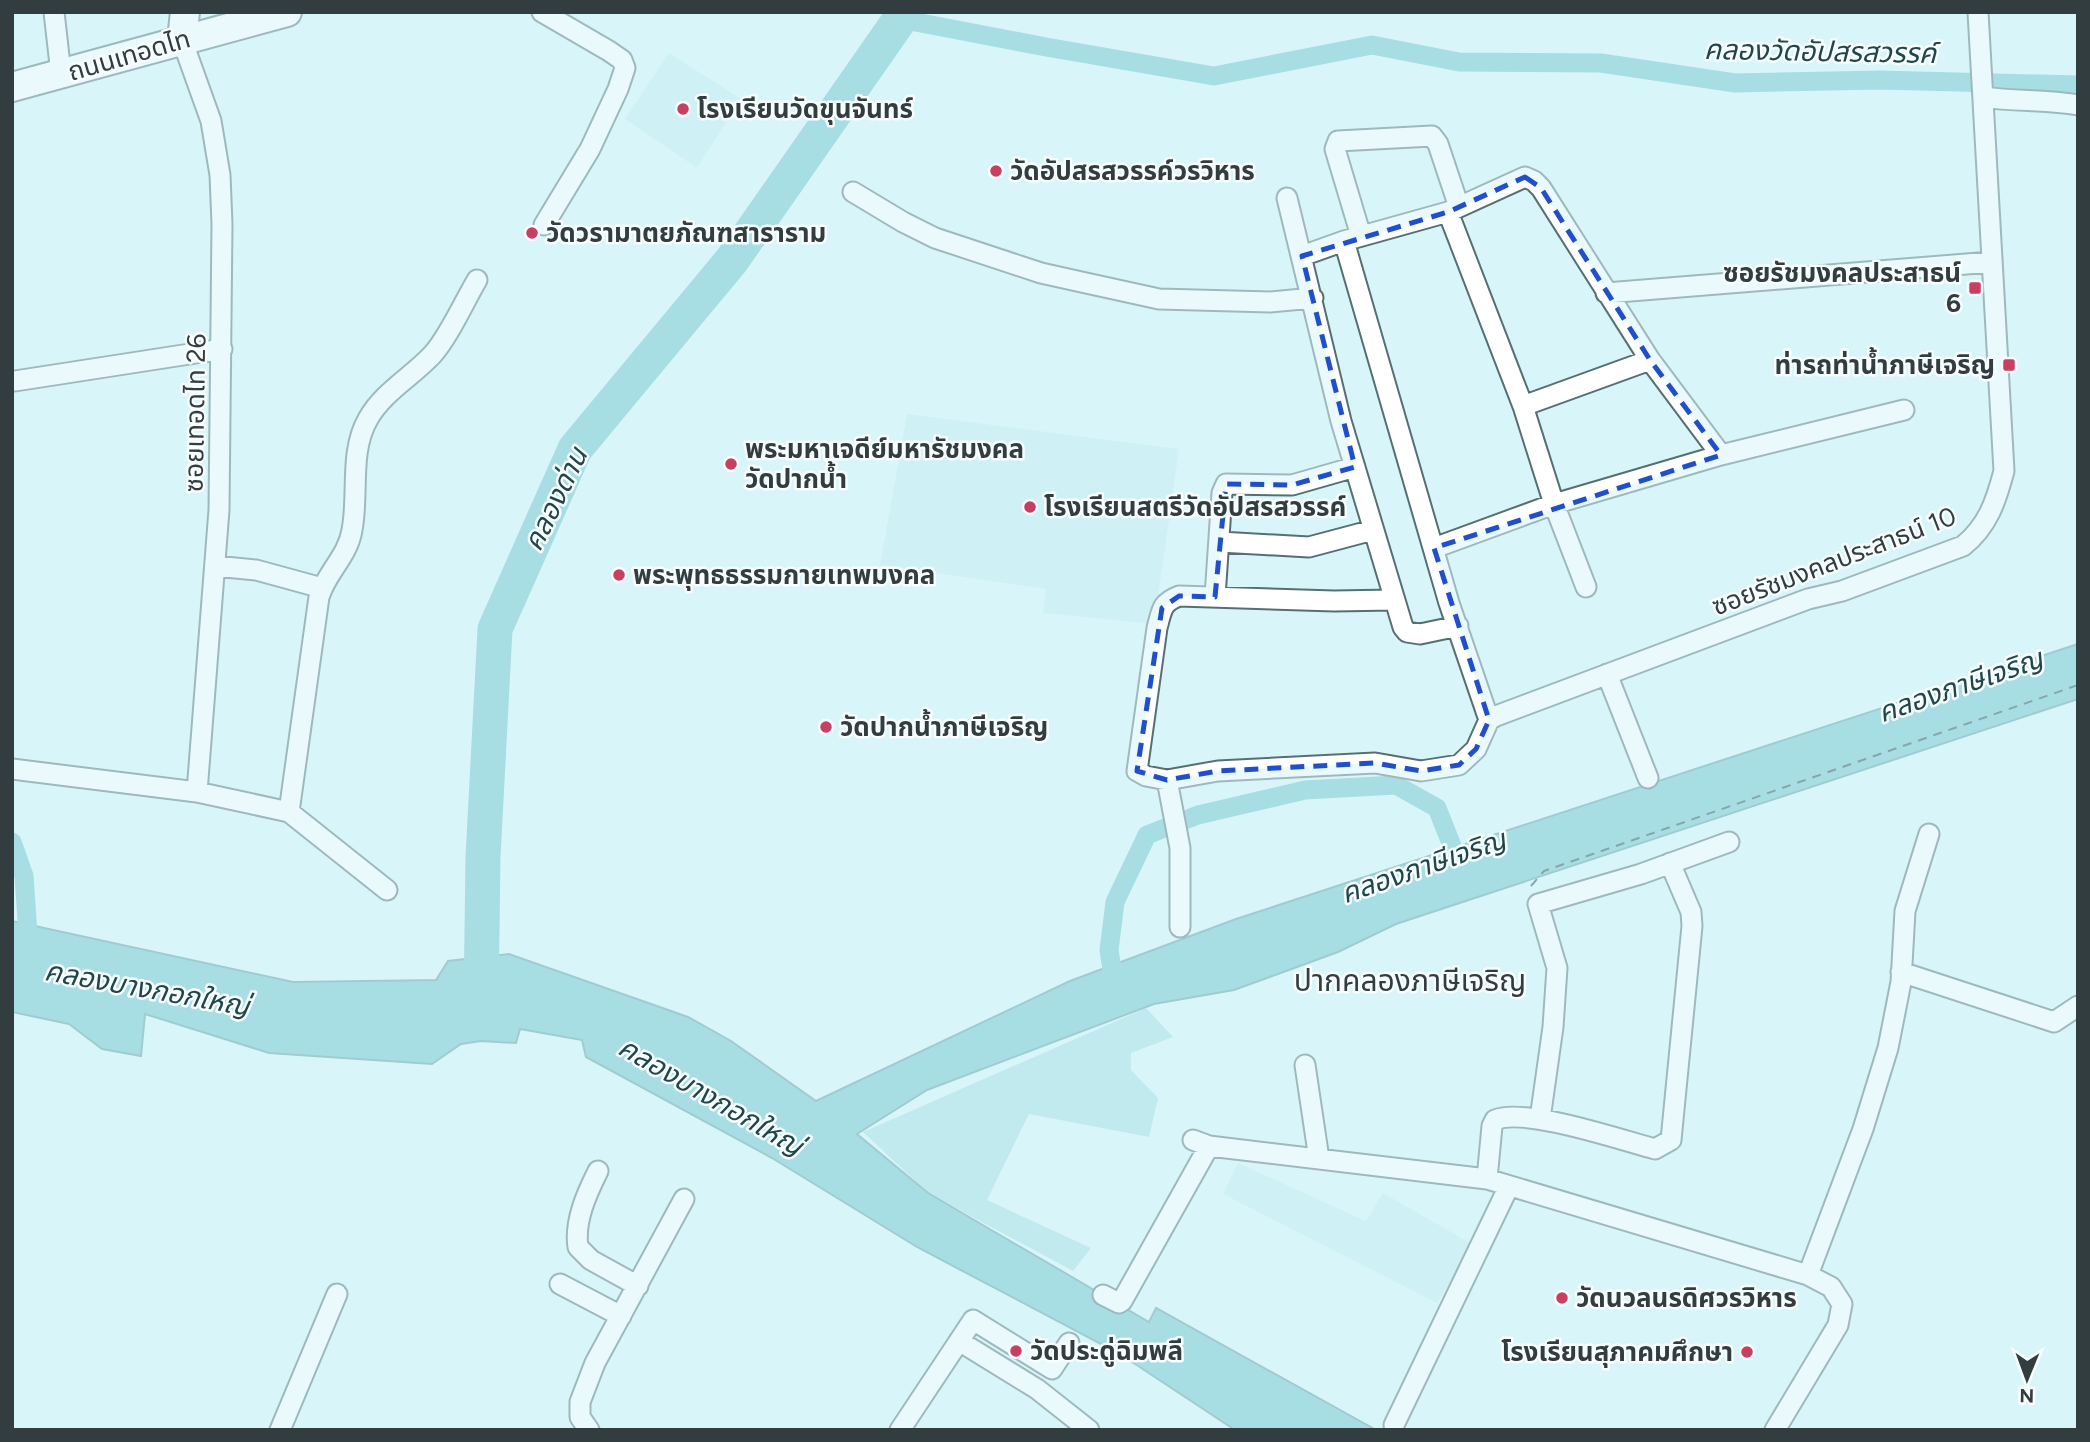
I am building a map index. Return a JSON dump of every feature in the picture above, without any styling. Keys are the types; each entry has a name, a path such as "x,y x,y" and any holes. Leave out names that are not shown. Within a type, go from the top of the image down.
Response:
{"main road":[{"name":"ถนนเทอดไท","path":"12,87 61,74 184,26 287,12"}],"street":[{"path":"54,12 61,74"},
{"path":"542,12 609,51 622,60 625,68 590,149 544,225"},
{"name":"ซอยรัชมงคลประสาธน์ 10","path":"1489,720 1808,599 1842,591 1963,546 1978,533 1997,499 2004,471 1978,12"},
{"name":"ซอยเทอดไท 26","path":"184,26 211,121 220,175 222,349 219,510 197,792"},
{"path":"1984,93 2004,100 2060,101 2078,105"},
{"path":"1168,790 1231,770 1375,763 1421,771 1459,765 1481,742 1489,720 1434,548 1353,239 1335,149 1338,141 1432,136 1438,144 1454,209 1523,406 1554,505 1586,587"},
{"path":"1302,256 1454,209 1525,177 1531,179 1541,188 1650,360 1721,455"},
{"path":"853,192 935,238 1041,273 1159,299 1270,302 1313,298"},
{"path":"1287,198 1341,421 1393,600 1407,632 1420,634 1458,626"},
{"path":"1606,293 1991,262"},
{"path":"289,812 322,588 346,550 352,531 356,460 361,435 368,418 388,395 434,353 477,280"},
{"path":"15,381 222,349"},
{"path":"1523,406 1650,360"},
{"path":"1434,548 1554,505 1721,455 1904,410"},
{"path":"1215,597 1222,493 1226,484 1292,485 1355,467"},
{"path":"1220,542 1309,547 1373,530"},
{"path":"215,566 256,570 322,588"},
{"path":"1180,927 1180,848 1168,790 1137,771 1160,618 1167,600 1179,596 1334,601 1393,600"},
{"path":"1607,674 1648,778"},
{"path":"12,769 197,792 289,812 387,890"},
{"path":"1808,1275 1863,1129 1888,1048 1901,972 1905,911 1929,834"},
{"path":"1540,1119 1553,1027 1557,968 1538,904 1641,874 1729,842"},
{"path":"1487,1179 1492,1125 1501,1117 1540,1119 1655,1149 1671,1140 1692,926 1691,912 1670,863"},
{"path":"1901,972 2054,1022 2078,1006"},
{"path":"1305,1065 1319,1159"},
{"path":"1103,1295 1119,1303 1122,1301 1201,1143 1487,1179 1808,1275 1831,1287 1842,1304 1838,1325 1775,1430"},
{"path":"598,1171 587,1193 577,1231 578,1247 591,1260 638,1286"},
{"path":"1394,1425 1509,1186"},
{"path":"589,1430 580,1417 580,1402 595,1363 684,1199"},
{"path":"560,1283 621,1316"},
{"path":"279,1430 337,1294"},
{"path":"900,1430 973,1320 1052,1369"},
{"path":"959,1341 1037,1389 1089,1430"},
{"path":"1037,1389 1069,1343"}],"highlighted area":[{"path":"1525,177 1541,188 1650,360 1721,455 1434,548 1489,720 1476,749 1459,765 1421,771 1375,763 1218,771 1167,780 1137,771 1162,608 1179,596 1215,597 1226,484 1292,485 1355,467 1302,256 1448,212"}],"shaded area":[{"name":"โรงเรียนวัดขุนจันทร์","path":"669,53 741,99 697,168 625,119"},
{"name":"โรงเรียนสตรีวัดอัปสรสวรรค์","path":"907,414 1179,449 1154,624 1043,613 1046,589 880,565"},
{"path":"1146,1008 1173,1037 1131,1053 1131,1070 1158,1098 1149,1137 1029,1114 987,1200 1091,1248 1073,1271 928,1193 863,1132"},
{"path":"1238,1163 1366,1221 1383,1193 1474,1245 1437,1303 1223,1194"}],"water":[{"path":"2078,644 2078,699 1396,924 1338,952 1234,990 1154,1004 927,1090 857,1134 928,1193 1149,1322 1156,1308 1376,1430 1235,1430 1120,1354 917,1247 772,1158 586,1057 582,1040 520,1029 516,1043 481,1041 461,1044 432,1064 269,1053 145,1014 141,1056 102,1049 69,1024 12,1012 12,921 293,982 436,980 448,961 509,954 688,1017 731,1041 816,1101 1070,981 1236,919"}],"waterway":[{"name":"คลองด่าน","path":"481,1003 483,857 495,629 575,449 732,260 905,12"},
{"name":"คลองวัดอัปสรสวรรค์","path":"900,19 1214,76 1372,45 1459,62 1601,63 1735,83 1880,80 2078,85"},
{"name":"คลองภาษีเจริญ","path":"1115,989 1109,950 1115,902 1147,835 1198,815 1305,790 1396,785 1437,808 1462,871"},
{"path":"12,842 24,876 29,949"}],"ferry route":[{"path":"1531,886 1544,871 2078,685"}],"place":[{"name":"โรงเรียนวัดขุนจันทร์","path":"683,109"},
{"name":"วัดอัปสรสวรรค์วรวิหาร","path":"996,171"},
{"name":"วัดวรามาตยภัณฑสาราราม","path":"532,233"},
{"name":"ซอยรัชมงคลประสาธน์ 6","path":"1975,288"},
{"name":"ท่ารถท่าน้ำภาษีเจริญ","path":"2009,365"},
{"name":"พระมหาเจดีย์มหารัชมงคล วัดปากน้ำ","path":"731,464"},
{"name":"โรงเรียนสตรีวัดอัปสรสวรรค์","path":"1030,507"},
{"name":"พระพุทธธรรมกายเทพมงคล","path":"619,575"},
{"name":"วัดปากน้ำภาษีเจริญ","path":"826,727"},
{"name":"วัดนวลนรดิศวรวิหาร","path":"1562,1298"},
{"name":"วัดประดู่ฉิมพลี","path":"1016,1351"},
{"name":"โรงเรียนสุภาคมศึกษา","path":"1747,1352"}],"district":[{"name":"ปากคลองภาษีเจริญ","path":"1410,980"}],"water label":[{"name":"คลองบางกอกใหญ่","path":"147,988"},
{"name":"คลองบางกอกใหญ่","path":"711,1096"}]}
